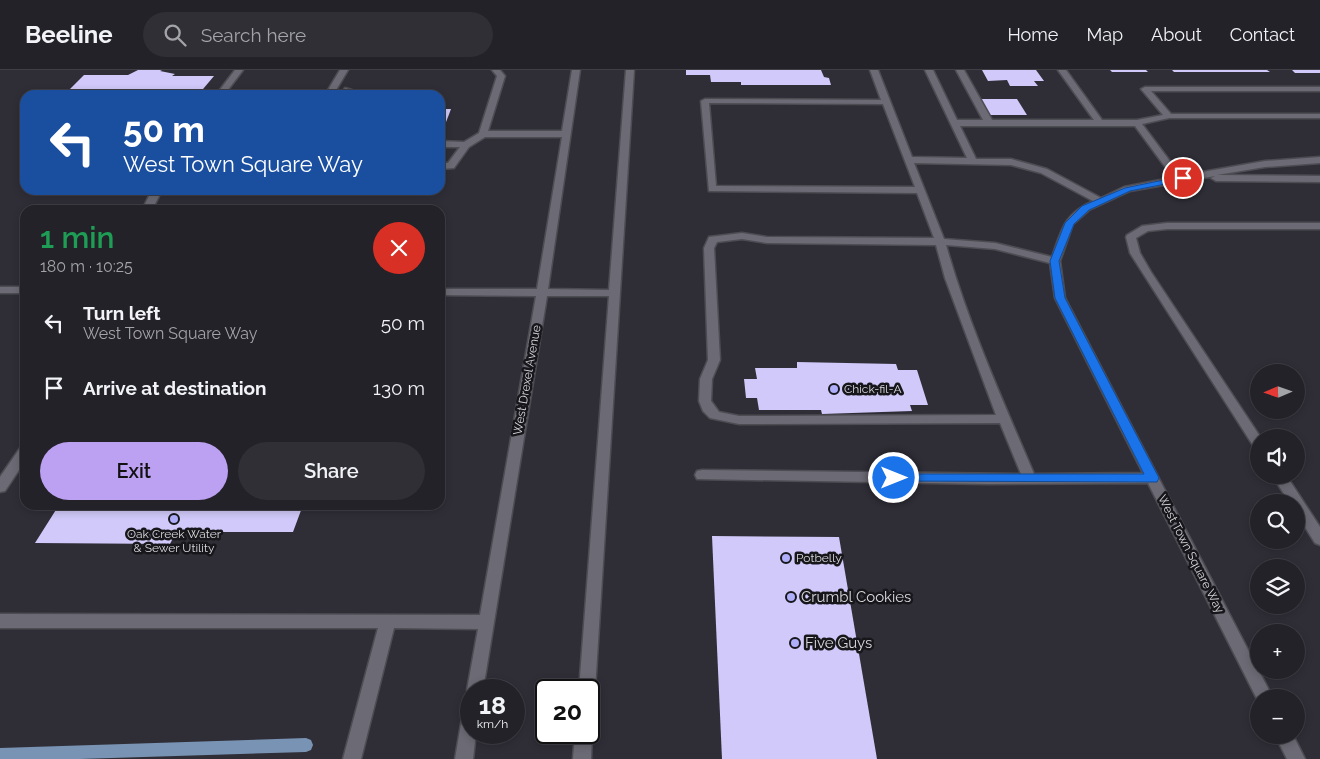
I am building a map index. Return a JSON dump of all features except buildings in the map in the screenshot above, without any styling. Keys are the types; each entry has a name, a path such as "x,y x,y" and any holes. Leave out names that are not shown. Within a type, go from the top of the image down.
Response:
{"street":[{"path":"224,90 239,70"},
{"path":"332,90 344,70"},
{"path":"483,134 501,76 496,70"},
{"name":"West Drexel Avenue","path":"477,679 542,293 576,70"},
{"path":"588,679 630,70"},
{"path":"874,70 940,241 950,278 1004,419 1030,479"},
{"path":"929,70 972,160"},
{"path":"960,70 989,123"},
{"path":"1062,70 1100,123"},
{"path":"1169,116 1145,89 1320,89"},
{"path":"887,102 705,102 712,189 920,190"},
{"path":"954,123 1137,123 1169,116 1320,116"},
{"path":"1137,123 1170,166 1183,178 1320,179"},
{"path":"445,166 450,166 466,144 483,134 567,134"},
{"path":"445,144 466,144"},
{"path":"910,160 1011,162 1044,171 1100,201"},
{"path":"1004,419 739,420 723,418 711,412 706,403 705,380 714,360 709,248 713,239 742,236 767,240 940,241 992,244 1031,252 1054,261 1070,223 1086,208 1128,189 1265,164 1320,160"},
{"path":"1250,430 1146,272 1135,253 1131,237 1145,228 1167,226 1320,226"},
{"name":"West Town Square Way","path":"1054,261 1060,298 1260,689"},
{"path":"0,290 20,290"},
{"path":"445,292 615,293"},
{"path":"0,487 20,458"},
{"path":"702,475 1030,479 1153,478"},
{"path":"1285,484 1320,539"},
{"path":"0,621 486,622"},
{"path":"352,759 388,621"},
{"path":"464,759 466,744"},
{"path":"582,759 583,744"},
{"path":"1288,744 1296,759"}],"waterway":[{"path":"0,755 306,745"}],"place":[{"name":"Chick-fil-A","path":"834,389"},
{"name":"Oak Creek Water & Sewer Utility","path":"174,519"},
{"name":"Potbelly","path":"786,558"},
{"name":"Crumbl Cookies","path":"791,597"},
{"name":"Five Guys","path":"795,643"}],"route":[{"path":"894,478 1094,480 1153,478 1060,298 1054,261 1070,223 1086,208 1128,189 1183,178"}]}
